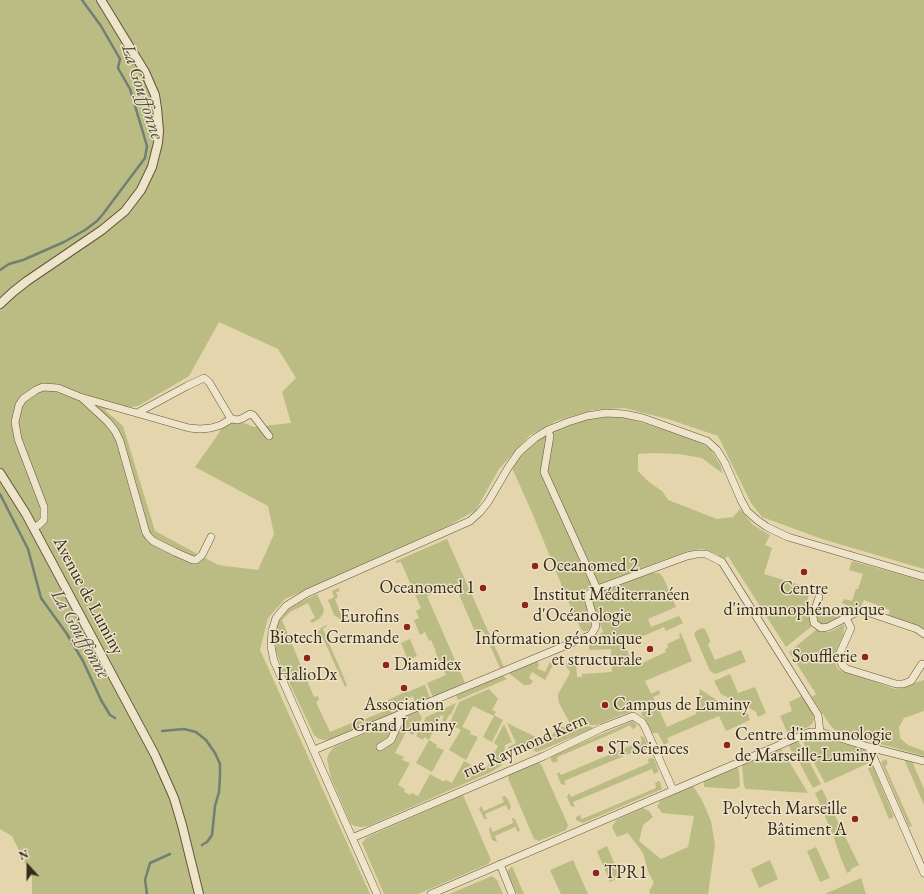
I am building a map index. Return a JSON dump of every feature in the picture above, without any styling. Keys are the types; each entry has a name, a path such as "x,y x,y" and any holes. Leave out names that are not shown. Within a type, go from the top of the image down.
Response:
{"street":[{"path":"0,304 27,281 102,230 126,211 141,190 152,167 158,144 159,131 155,95 145,72 101,0"},
{"path":"137,412 204,378 209,382 231,419"},
{"path":"34,528 44,520 44,507 16,430 15,422 19,405 24,399 36,390 43,387 58,388 80,397 189,428 211,428 221,425 231,419 238,420 250,414 254,415 269,436"},
{"path":"80,397 108,422 120,441 146,533 149,538 175,552 196,560 202,555 211,537"},
{"path":"377,894 274,661 271,646 272,631 276,618 286,606 307,593 470,520 488,502 519,452 548,430 587,416 606,413 624,414 643,418 707,441 717,450 725,463 747,510 767,527 788,537 924,577"},
{"path":"548,430 550,436 544,472 597,589"},
{"name":"Avenue de Luminy","path":"0,473 34,528 155,755 174,798 199,894"},
{"path":"314,750 591,635 596,626 588,599 589,594 592,591 687,556 697,554 706,554 722,562 818,715 820,732"},
{"path":"819,597 813,616 814,623 822,628 828,627 861,610 917,629 924,634"},
{"path":"846,618 851,628 839,654 842,665 847,669 896,684 903,684 911,681 923,662"},
{"path":"380,747 390,740 403,713"},
{"name":"rue Raymond Kern","path":"352,838 544,756 602,728 633,716 645,727 673,790"},
{"path":"431,894 810,732 820,732 869,747 924,761"},
{"path":"869,747 924,873"},
{"path":"500,864 512,894"}],"green space":[{"path":"0,0 924,0 924,569 822,539 762,517 751,503 718,436 668,419 624,408 593,410 556,421 530,435 499,469 476,510 448,526 285,599 268,618 260,650 370,894 32,894 32,877 12,836 0,829","holes":["219,322 278,349 296,378 282,392 291,423 254,427 225,416 219,433 195,467 268,506 274,534 258,570 218,565 155,531 123,426 105,410 138,406 189,376"]},
{"path":"616,416 637,421 700,442 711,450 721,466 722,473 702,458 679,454 655,453 638,454 638,471 649,482 662,491 668,500 717,519 733,517 740,509 753,525 770,535 765,545 772,548 764,574 800,585 800,589 810,591 806,605 812,607 809,615 812,626 786,647 728,556 723,560 717,554 702,549 688,551 581,591 590,618 591,627 587,631 582,631 512,468 526,450 538,439 552,431 585,419"},
{"path":"447,539 504,667 500,668 484,632 476,634 455,585 427,596 465,683 433,697 427,683 446,675 431,640 429,641 425,632 420,635 414,620 419,618 416,611 421,608 401,562 395,563 396,561"},
{"path":"852,561 924,581 924,628 888,616 890,610 864,600 861,606 852,609 829,623 824,625 820,623 817,620 816,615 818,610 838,615 840,610 844,611 847,609 847,605 842,603 844,599 852,601 863,574 849,570"},
{"path":"651,573 659,573 663,577 676,607 648,619 651,627 679,616 683,623 666,631 664,627 625,644 632,663 637,662 638,665 666,652 665,649 668,648 667,644 680,638 679,634 681,633 692,661 645,681 651,694 659,690 660,694 653,697 667,727 696,714 700,689 718,701 748,714 750,720 726,731 719,716 667,738 669,742 664,745 658,733 652,733 645,718 641,715 643,707 641,704 631,712 597,725 571,725 559,703 558,698 558,694 570,671 567,668 566,663 576,663 577,677 582,677 582,674 612,672 611,649 589,650 589,645 603,640 600,634 603,632 591,600 594,594"},
{"path":"338,588 340,591 336,592 338,597 335,599 343,619 346,619 348,623 334,615 328,600 334,597 332,591"},
{"path":"317,594 324,609 323,614 319,619 312,623 310,620 315,618 308,603 290,612 282,620 314,697 318,696 319,700 316,702 330,732 400,705 401,709 415,703 413,696 391,706 388,700 424,685 430,698 332,739 319,739 314,735 281,665 276,651 275,638 276,628 279,621 288,610"},
{"path":"844,624 843,636 836,651 834,660 838,669 895,689 924,680 924,711 904,718 899,727 900,738 908,745 924,751 924,756 837,732 830,725 812,697 816,694 789,652 817,629 819,631 830,632"},
{"path":"326,625 327,626 323,629 347,685 345,687 323,638 318,640 318,632"},
{"path":"702,628 705,629 710,640 708,645 715,660 741,650 746,662 715,674 710,671 694,634"},
{"path":"410,639 417,656 408,660 401,643"},
{"path":"537,661 539,665 537,668 545,672 550,662 559,662 558,667 553,665 545,680 532,672 529,678 533,681 530,685 524,685 510,674 510,672"},
{"path":"730,674 738,693 755,687 766,713 758,717 756,712 748,707 721,694 714,681"},
{"path":"502,675 507,679 458,700 456,695"},
{"path":"489,689 498,699 492,710 496,712 494,715 503,720 492,742 483,737 494,716 473,706 462,727 471,731 470,734 478,737 466,760 449,750 461,730 449,724 459,702"},
{"path":"802,696 813,714 814,719 812,724 808,727 788,734 780,716 792,711 789,702"},
{"path":"456,703 451,715 450,714 445,722 442,720 444,716 441,715 429,740 424,737 423,740 416,736 426,717"},
{"path":"418,711 422,718 413,735 406,732 395,753 404,757 402,760 410,763 398,785 405,789 404,792 410,795 412,793 418,796 430,774 444,782 445,780 452,783 464,761 478,769 480,765 487,767 498,746 494,743 504,724 512,742 505,745 503,763 491,772 368,826 362,827 351,824 331,778 327,759 329,753 334,747"},
{"path":"633,721 637,725 635,728 632,729 630,725 558,757 558,761 554,763 551,761 551,756 555,754"},
{"path":"507,723 542,740 546,734 552,735 559,726 570,728 589,726 594,728 537,752 523,746 510,751 508,747 516,743"},
{"path":"640,736 644,737 648,747 644,751 643,748 564,781 566,785 561,784 557,774 559,772 561,775 642,741"},
{"path":"819,737 864,749 871,762 825,783 804,744 804,738"},
{"path":"429,740 437,745 436,747 444,750 432,772 416,763"},
{"path":"796,740 800,744 821,784 813,788 798,760 790,749 789,745"},
{"path":"781,748 808,793 746,789 744,786 742,766 745,763"},
{"path":"648,759 654,759 658,772 654,774 652,769 573,802 575,807 571,806 567,797 569,793 571,797 649,763"},
{"path":"886,759 888,764 885,766 912,826 909,827 881,762"},
{"path":"904,759 912,761 924,789 924,805"},
{"path":"537,762 541,764 568,825 566,830 539,841 534,839 508,778 509,774"},
{"path":"737,766 739,771 740,786 735,789 704,787 704,780"},
{"path":"873,766 894,817 889,819 868,768"},
{"path":"659,781 662,789 583,823 576,820 576,817 580,815 582,819 656,788 655,783"},
{"path":"693,786 702,800 711,821 715,845 708,894 650,894 649,891 654,883 648,871 643,853 628,833 617,837 612,827 616,820 643,808 649,811 653,817 643,825 639,841 661,859 688,847 694,816 662,813 657,806 661,800"},
{"path":"822,789 859,865 847,873 815,793"},
{"path":"463,795 491,860 488,864 418,894 384,894 362,843 367,837"},
{"path":"505,796 511,806 510,809 508,810 506,805 485,814 487,819 484,819 479,808 481,806 484,811 504,802 502,797"},
{"path":"512,818 515,819 520,830 518,832 515,827 495,836 497,842 492,840 489,829 490,827 493,832 513,823"},
{"path":"607,846 620,877 610,882 597,851"},
{"path":"816,847 830,878 820,882 807,851"},
{"path":"573,860 588,894 561,894 550,870"},
{"path":"770,860 778,879 759,888 751,869"},
{"path":"512,866 524,894 517,894 507,872"},
{"path":"492,876 497,880 503,894 449,894"},
{"path":"861,878 866,894 825,894"}],"waterway":[{"name":"La Gouffonne","path":"0,270 9,264 23,260 64,242 97,221 145,158 147,146 130,89 118,68 120,59 101,26 82,0"},
{"name":"La Gouffonne","path":"0,494 28,549 41,598 67,634 83,661 101,700 110,715 115,718"},
{"name":"La Gouffonne","path":"162,731 184,729 196,732 206,740 215,753 220,764 219,792 215,806 212,835 207,842 202,845"},
{"name":"La Gouffonne","path":"147,894 145,880 150,863 170,854"}],"place":[{"name":"Oceanomed 2","path":"535,566"},
{"name":"Centre d'immunophénomique","path":"804,572"},
{"name":"Oceanomed 1","path":"483,588"},
{"name":"Institut Méditerranéen d'Océanologie","path":"525,605"},
{"name":"Eurofins Biotech Germande","path":"407,627"},
{"name":"Information génomique et structurale","path":"650,649"},
{"name":"Soufflerie","path":"865,657"},
{"name":"HalioDx","path":"307,658"},
{"name":"Diamidex","path":"386,665"},
{"name":"Association Grand Luminy","path":"404,688"},
{"name":"Campus de Luminy","path":"605,705"},
{"name":"Centre d'immunologie de Marseille-Luminy","path":"727,745"},
{"name":"ST Sciences","path":"600,749"},
{"name":"Polytech Marseille Bâtiment A","path":"855,819"},
{"name":"TPR1","path":"596,873"}]}
